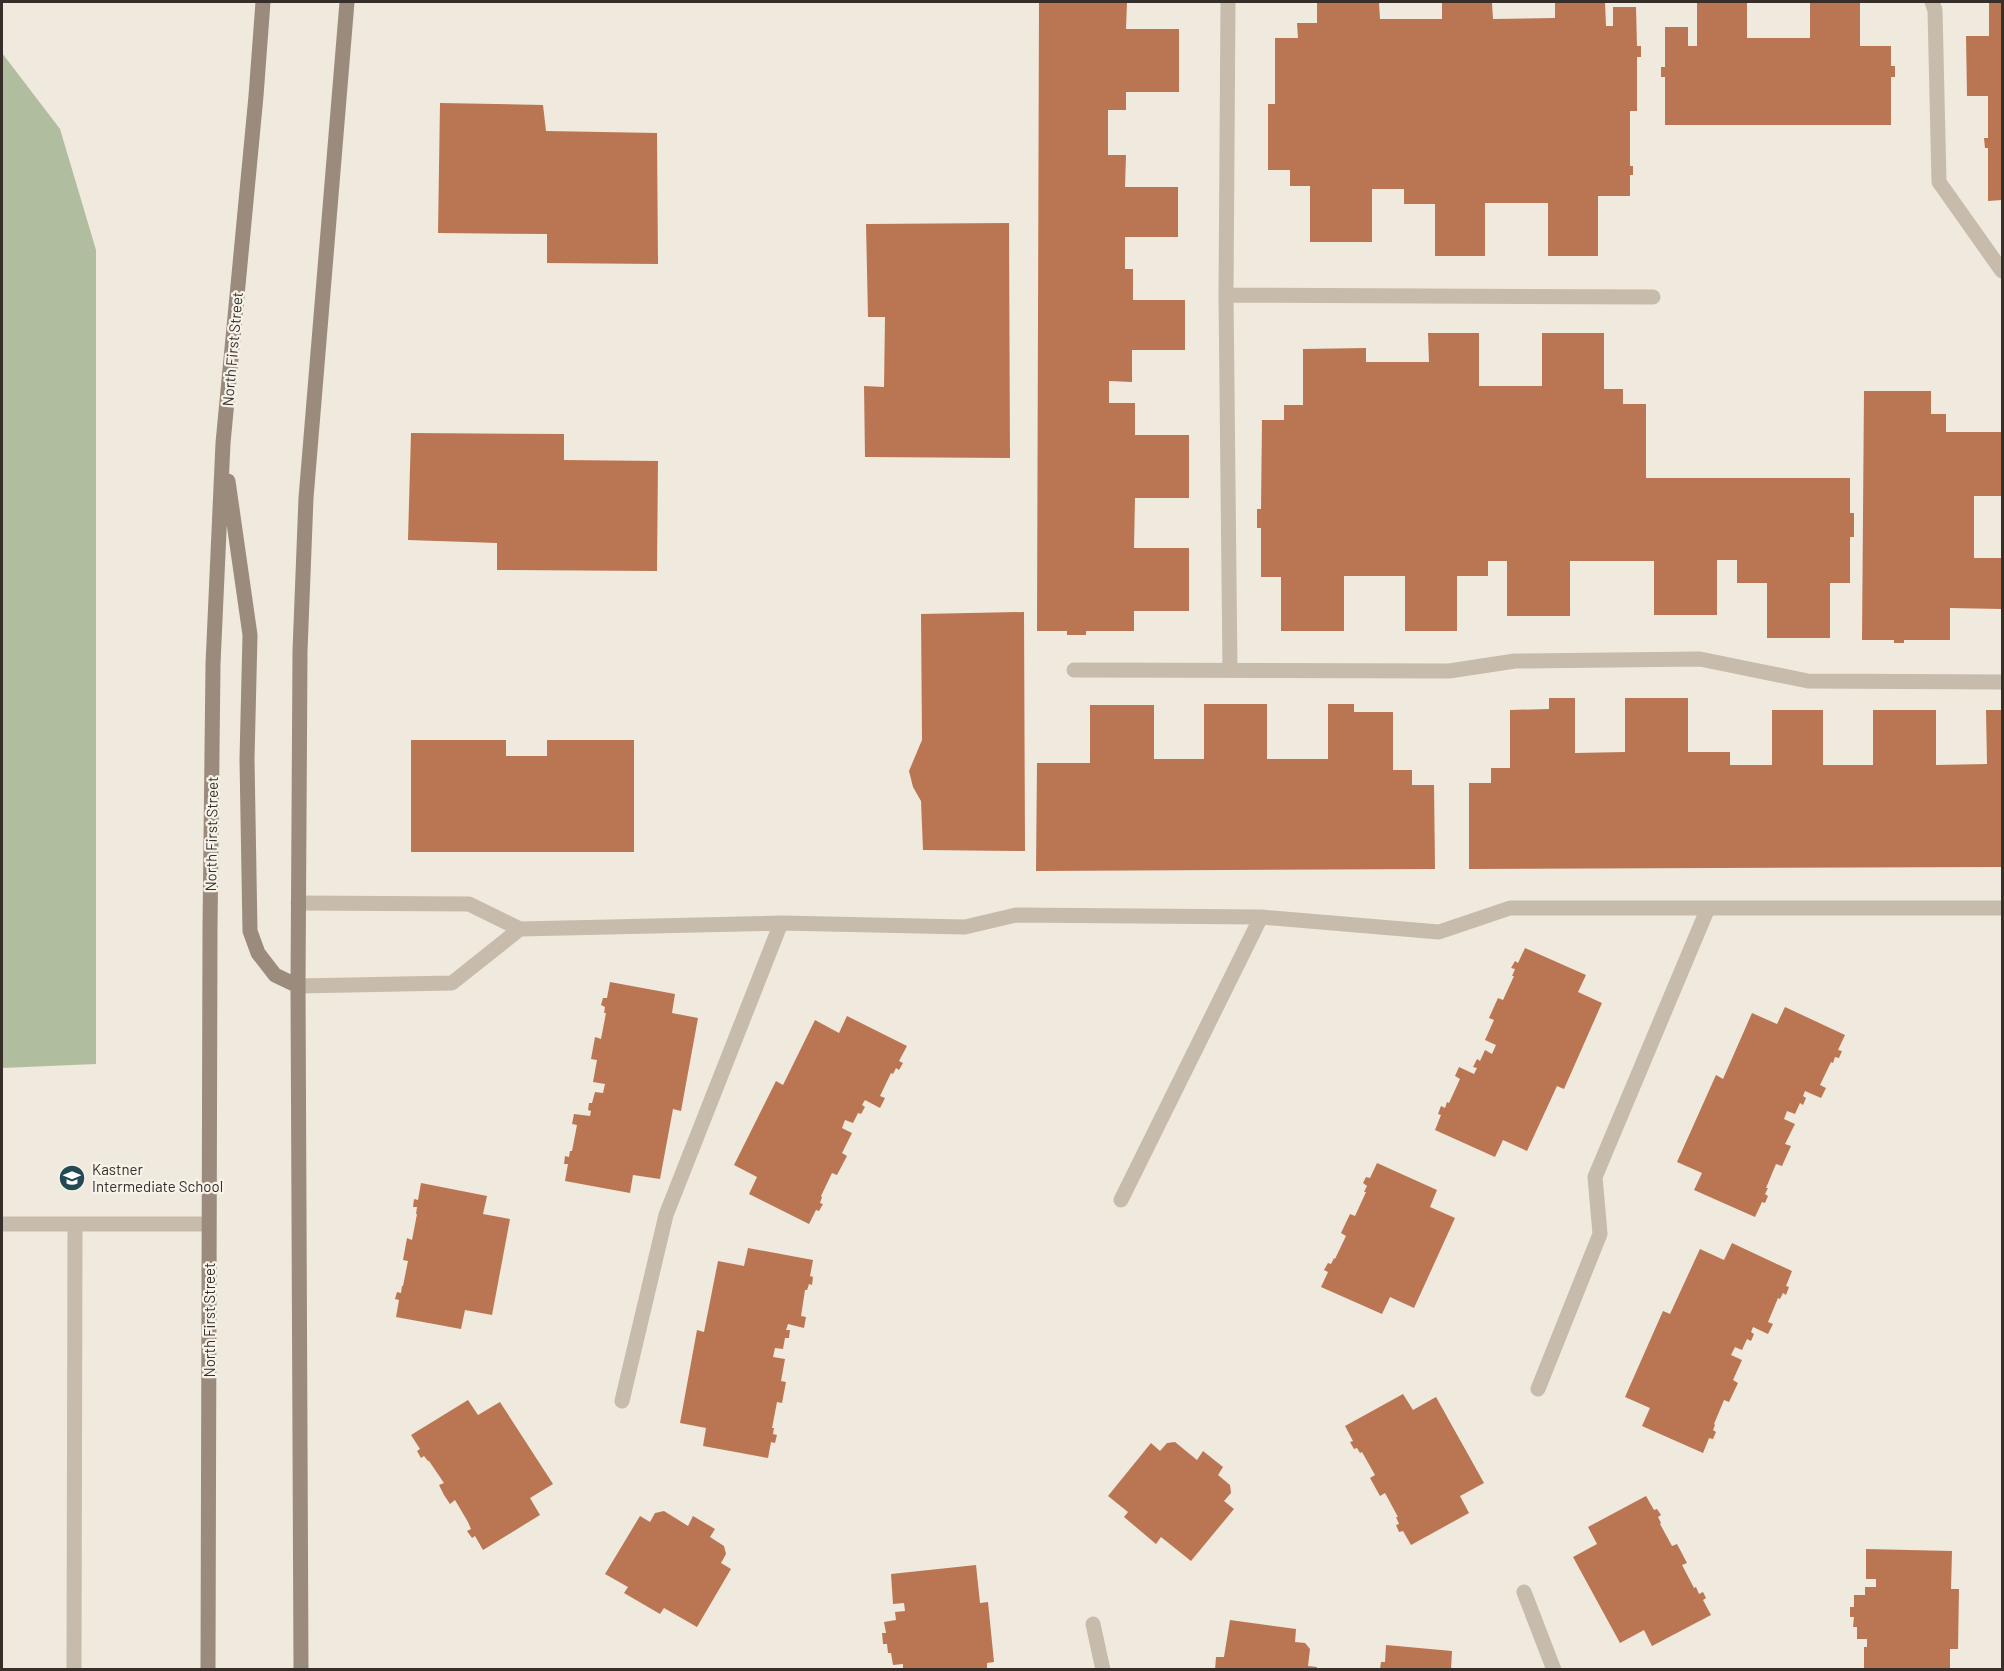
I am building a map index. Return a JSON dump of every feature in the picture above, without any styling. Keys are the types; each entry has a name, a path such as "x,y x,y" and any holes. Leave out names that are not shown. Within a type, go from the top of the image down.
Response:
{"main road":[{"name":"North First Street","path":"208,1670 213,664 223,443 263,2"},
{"path":"301,1670 298,986 300,651 306,498 347,2"},
{"path":"223,443 250,635 247,759 250,931 258,953 275,975 298,986"}],"street":[{"path":"1228,2 1226,295 1230,670"},
{"path":"1932,2 1935,10 1938,182 2002,271"},
{"path":"1226,295 1653,297"},
{"path":"1074,670 1449,671 1515,661 1700,660 1808,681 2002,682"},
{"path":"298,903 469,904 520,929 781,923 964,927 1016,915 1261,917 1438,932 1510,908 2002,908"},
{"path":"1538,1389 1599,1234 1594,1177 1708,908"},
{"path":"1120,1200 1261,917"},
{"path":"622,1401 666,1215 781,923"},
{"path":"298,986 452,982 520,929"},
{"path":"2,1224 209,1224"},
{"path":"74,1670 75,1225"},
{"path":"1524,1592 1554,1670"},
{"path":"1093,1624 1103,1670"}],"green space":[{"path":"2,53 60,129 96,250 96,1064 2,1068"}],"building":[{"path":"1039,2 1127,2 1126,29 1179,29 1179,92 1126,92 1126,110 1108,110 1108,155 1126,155 1125,187 1178,187 1178,237 1125,237 1125,269 1133,269 1133,300 1185,300 1185,350 1132,350 1132,382 1109,381 1109,403 1135,403 1135,435 1189,435 1189,498 1135,498 1134,548 1189,548 1189,611 1134,611 1134,631 1086,631 1086,635 1067,635 1067,631 1037,631"},
{"path":"1317,2 1379,2 1380,19 1442,19 1442,2 1492,2 1493,19 1555,18 1555,2 1605,2 1606,26 1613,26 1613,7 1636,7 1637,46 1641,46 1641,57 1637,57 1637,111 1630,111 1630,166 1633,166 1633,175 1630,175 1630,196 1598,196 1598,256 1548,256 1548,203 1485,203 1485,256 1435,256 1435,204 1404,204 1404,189 1372,189 1372,242 1310,242 1310,186 1290,186 1290,170 1268,170 1268,104 1275,104 1275,38 1298,38 1297,23 1317,23"},
{"path":"1697,2 1747,2 1747,38 1810,38 1810,2 1860,2 1860,46 1891,46 1891,66 1895,66 1895,77 1891,77 1891,125 1665,125 1665,77 1661,77 1661,67 1665,67 1665,27 1688,27 1688,46 1697,46"},
{"path":"1989,2 2002,2 2002,200 1988,201 1988,148 1985,148 1984,138 1988,138 1988,96 1967,96 1966,36 1989,36"},
{"path":"440,103 543,105 546,131 657,133 658,264 547,263 547,234 438,233"},
{"path":"1009,223 1010,458 865,457 864,386 884,387 885,317 868,317 866,224"},
{"path":"1428,333 1479,333 1479,386 1542,386 1542,333 1604,333 1604,389 1623,389 1623,404 1646,404 1646,478 1850,478 1850,513 1854,513 1854,537 1850,537 1850,583 1830,583 1830,638 1767,638 1767,583 1737,583 1737,560 1717,560 1717,615 1654,615 1654,561 1570,561 1570,616 1507,616 1507,561 1488,561 1488,576 1457,576 1457,631 1405,631 1405,576 1344,576 1344,631 1281,631 1281,577 1261,577 1261,528 1257,528 1257,509 1261,509 1262,420 1284,420 1284,405 1303,405 1303,349 1366,348 1366,362 1429,362"},
{"path":"1864,391 1931,391 1931,414 1946,414 1946,432 2002,432 2002,496 1974,496 1974,558 2002,558 2002,609 1950,608 1950,640 1904,640 1904,643 1894,643 1894,640 1862,640"},
{"path":"411,433 564,434 564,460 658,461 657,571 497,570 497,543 408,540"},
{"path":"1024,612 1025,851 923,850 921,801 913,787 909,771 922,740 921,614"},
{"path":"1549,698 1575,698 1575,753 1625,752 1625,698 1688,698 1688,752 1730,752 1730,765 1772,765 1772,710 1823,710 1823,765 1873,765 1873,710 1936,710 1936,765 1987,764 1986,710 2002,710 2002,867 1469,869 1469,783 1491,783 1491,768 1510,768 1510,710 1549,709"},
{"path":"1204,704 1267,704 1267,759 1328,759 1328,704 1354,704 1354,712 1393,712 1393,770 1412,770 1412,785 1434,785 1435,869 1036,871 1037,763 1090,763 1090,705 1154,705 1154,759 1204,759"},
{"path":"411,740 506,740 506,756 547,756 547,740 634,740 634,852 411,852"},
{"path":"1525,948 1586,975 1578,992 1602,1003 1564,1089 1557,1086 1527,1151 1503,1140 1495,1157 1435,1130 1441,1115 1438,1114 1441,1106 1445,1108 1447,1102 1449,1103 1460,1079 1455,1076 1459,1067 1474,1074 1477,1068 1473,1067 1477,1059 1480,1061 1485,1050 1492,1054 1496,1045 1485,1040 1494,1020 1489,1018 1498,998 1503,1000 1514,976 1512,976 1515,969 1511,968 1515,961 1518,963"},
{"path":"610,982 675,994 672,1013 698,1018 681,1111 673,1109 660,1179 633,1175 630,1193 565,1181 568,1164 564,1164 565,1156 569,1157 572,1151 577,1125 572,1124 574,1114 590,1116 589,1103 592,1103 595,1092 603,1093 605,1084 593,1082 597,1060 591,1059 595,1037 601,1039 606,1013 604,1013 605,1007 601,1005 603,998 607,998"},
{"path":"1785,1007 1845,1035 1838,1050 1842,1051 1839,1058 1835,1057 1833,1063 1831,1062 1820,1085 1826,1088 1821,1098 1805,1091 1803,1096 1806,1098 1803,1105 1800,1103 1795,1114 1787,1111 1784,1119 1795,1124 1785,1144 1791,1146 1782,1166 1776,1164 1766,1188 1768,1188 1765,1194 1768,1196 1765,1203 1762,1202 1755,1217 1694,1190 1702,1173 1677,1162 1716,1075 1723,1079 1752,1013 1777,1024"},
{"path":"847,1016 907,1046 899,1061 903,1063 899,1070 896,1068 893,1074 891,1073 880,1096 885,1098 880,1108 865,1100 862,1105 865,1107 861,1114 858,1113 853,1123 845,1120 842,1128 852,1133 842,1153 847,1156 837,1175 832,1173 821,1196 820,1203 823,1204 819,1211 816,1210 809,1224 749,1194 757,1177 734,1165 776,1081 783,1085 815,1020 839,1033"},
{"path":"1377,1163 1437,1190 1430,1207 1455,1218 1414,1308 1390,1297 1382,1314 1321,1287 1328,1272 1324,1270 1328,1263 1331,1264 1335,1259 1346,1236 1341,1233 1350,1214 1355,1216 1366,1192 1364,1192 1367,1186 1363,1183 1366,1177 1370,1178"},
{"path":"421,1183 487,1196 483,1214 510,1219 492,1315 465,1310 461,1329 396,1317 399,1300 395,1299 397,1292 401,1293 403,1286 408,1261 403,1260 407,1238 412,1240 417,1214 417,1207 413,1207 414,1199 418,1200"},
{"path":"1732,1243 1792,1271 1786,1286 1789,1287 1786,1295 1783,1293 1780,1299 1778,1298 1768,1322 1773,1324 1768,1334 1753,1327 1751,1332 1754,1334 1751,1341 1747,1339 1742,1350 1735,1347 1731,1355 1742,1360 1733,1380 1738,1383 1729,1402 1724,1400 1714,1424 1713,1430 1716,1432 1713,1439 1709,1438 1703,1453 1642,1426 1650,1408 1625,1397 1663,1311 1670,1314 1700,1249 1724,1260"},
{"path":"748,1248 813,1260 810,1276 813,1277 812,1285 809,1284 805,1290 801,1316 806,1317 804,1328 788,1324 786,1330 790,1330 789,1338 785,1338 783,1349 775,1348 773,1357 785,1359 781,1381 786,1382 782,1403 777,1402 772,1428 774,1428 773,1434 777,1435 775,1443 771,1442 768,1458 703,1446 706,1428 680,1423 697,1330 704,1332 718,1261 744,1266"},
{"path":"1403,1394 1413,1410 1436,1397 1484,1483 1460,1496 1469,1513 1411,1545 1403,1531 1399,1532 1396,1525 1399,1524 1396,1517 1398,1517 1385,1493 1380,1496 1370,1478 1375,1475 1362,1452 1360,1453 1357,1448 1354,1449 1350,1442 1353,1441 1345,1426"},
{"path":"468,1400 478,1415 500,1402 553,1484 530,1498 540,1515 483,1550 475,1536 472,1538 467,1531 471,1529 455,1500 450,1504 444,1495 439,1485 444,1483 429,1461 424,1456 421,1458 417,1451 420,1449 411,1435"},
{"path":"1175,1442 1197,1460 1203,1451 1223,1467 1218,1475 1230,1485 1231,1493 1224,1501 1234,1509 1191,1561 1161,1537 1156,1544 1124,1517 1128,1512 1108,1496 1151,1443 1160,1451 1167,1443"},
{"path":"1646,1496 1654,1510 1657,1509 1661,1515 1658,1517 1660,1524 1672,1546 1677,1544 1687,1563 1682,1565 1694,1588 1696,1587 1699,1594 1703,1592 1706,1598 1703,1600 1711,1615 1652,1646 1644,1630 1620,1643 1573,1557 1597,1544 1588,1527"},
{"path":"664,1511 688,1526 693,1516 715,1529 710,1537 724,1546 726,1554 721,1563 731,1569 697,1627 664,1608 660,1614 624,1593 628,1587 605,1574 640,1516 650,1522 655,1513"},
{"path":"1866,1549 1952,1551 1951,1589 1959,1589 1958,1649 1950,1649 1950,1670 1864,1670 1864,1647 1867,1647 1867,1639 1857,1639 1857,1627 1853,1627 1854,1617 1850,1617 1850,1607 1854,1607 1854,1595 1865,1595 1865,1587 1876,1587 1876,1579 1866,1579"},
{"path":"976,1565 980,1603 988,1602 994,1662 987,1663 987,1670 903,1670 903,1664 893,1665 887,1644 883,1644 882,1633 886,1633 884,1622 896,1620 895,1612 905,1611 904,1603 893,1604 891,1574"},
{"path":"1230,1620 1296,1629 1295,1642 1305,1643 1310,1649 1308,1666 1317,1667 1316,1670 1215,1670 1216,1657 1224,1657"},
{"path":"1386,1645 1452,1651 1451,1670 1380,1669 1381,1662 1385,1662"}],"place":[{"name":"Kastner Intermediate School","path":"72,1178"}]}
